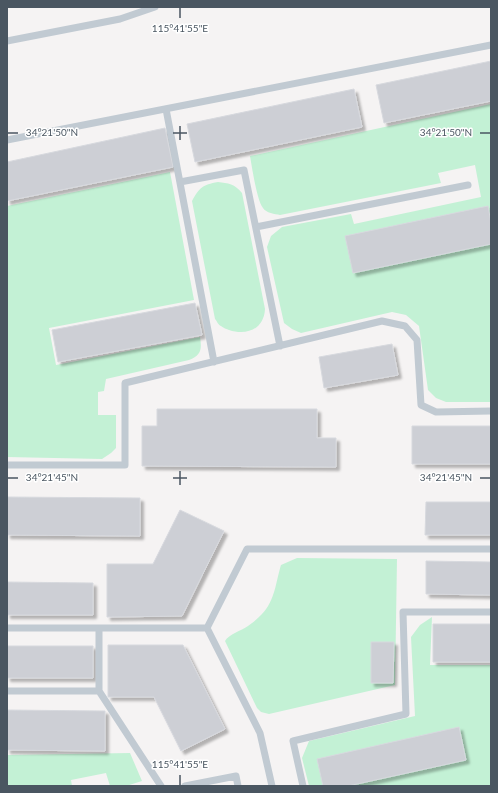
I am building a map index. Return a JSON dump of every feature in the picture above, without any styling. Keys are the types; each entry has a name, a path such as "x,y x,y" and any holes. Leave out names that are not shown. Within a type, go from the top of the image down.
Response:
{"lane":[{"path":"7,41 120,19 155,7"},
{"path":"7,140 491,45"},
{"path":"166,109 214,362"},
{"path":"180,182 244,170 280,346"},
{"path":"256,227 468,185"},
{"path":"7,465 125,465 125,383 382,321 405,326 416,340 421,405 436,412 491,412"},
{"path":"207,628 247,550 491,549"},
{"path":"303,786 293,741 406,714 403,612 491,612"},
{"path":"7,628 207,628"},
{"path":"99,628 99,691 161,786"},
{"path":"207,628 260,733 272,786"},
{"path":"7,691 99,691"},
{"path":"184,786 236,776 238,786"}],"green space":[{"path":"491,104 491,402 446,402 436,398 428,390 419,326 406,315 392,312 301,333 284,323 267,247 271,236 282,227 351,214 354,224 481,197 475,165 438,173 441,183 280,215 266,211 263,208 255,184 250,156"},
{"path":"170,172 194,300 49,328 56,365 200,337 200,352 189,360 106,379 104,391 98,392 98,415 116,415 116,448 102,459 7,457 7,206"},
{"path":"218,182 231,184 242,193 265,309 264,316 258,326 248,331 236,332 229,330 218,324 215,319 192,201 202,187"},
{"path":"297,558 397,559 395,685 269,714 261,712 257,708 225,641 232,634 250,625 262,614 270,603 281,565"},
{"path":"432,617 430,665 491,665 491,786 309,786 302,758 309,741 415,716 411,637 420,625"},
{"path":"130,753 142,781 126,786 110,786 106,773 71,780 72,786 7,786 7,755"}],"building":[{"path":"491,61 491,101 384,123 376,85"},
{"path":"354,89 362,127 195,162 187,124"},
{"path":"165,128 173,167 7,201 7,162"},
{"path":"488,206 491,223 491,244 353,273 345,236"},
{"path":"195,303 202,335 58,362 52,330"},
{"path":"392,344 398,375 324,388 319,357"},
{"path":"157,409 317,409 317,438 336,438 336,467 142,466 142,426 157,426"},
{"path":"412,426 491,426 491,464 412,464"},
{"path":"7,497 140,498 140,536 7,535"},
{"path":"426,502 491,502 491,535 425,535"},
{"path":"180,510 224,531 182,616 107,617 107,564 153,564"},
{"path":"426,561 491,562 491,595 426,594"},
{"path":"7,582 93,583 93,615 7,615"},
{"path":"433,624 491,624 491,662 433,662"},
{"path":"371,642 394,642 393,683 371,683"},
{"path":"108,645 183,645 225,729 181,751 154,697 108,697"},
{"path":"7,646 93,646 93,678 7,678"},
{"path":"7,710 105,711 105,751 7,750"},
{"path":"459,727 466,760 348,786 323,786 317,759"}]}
